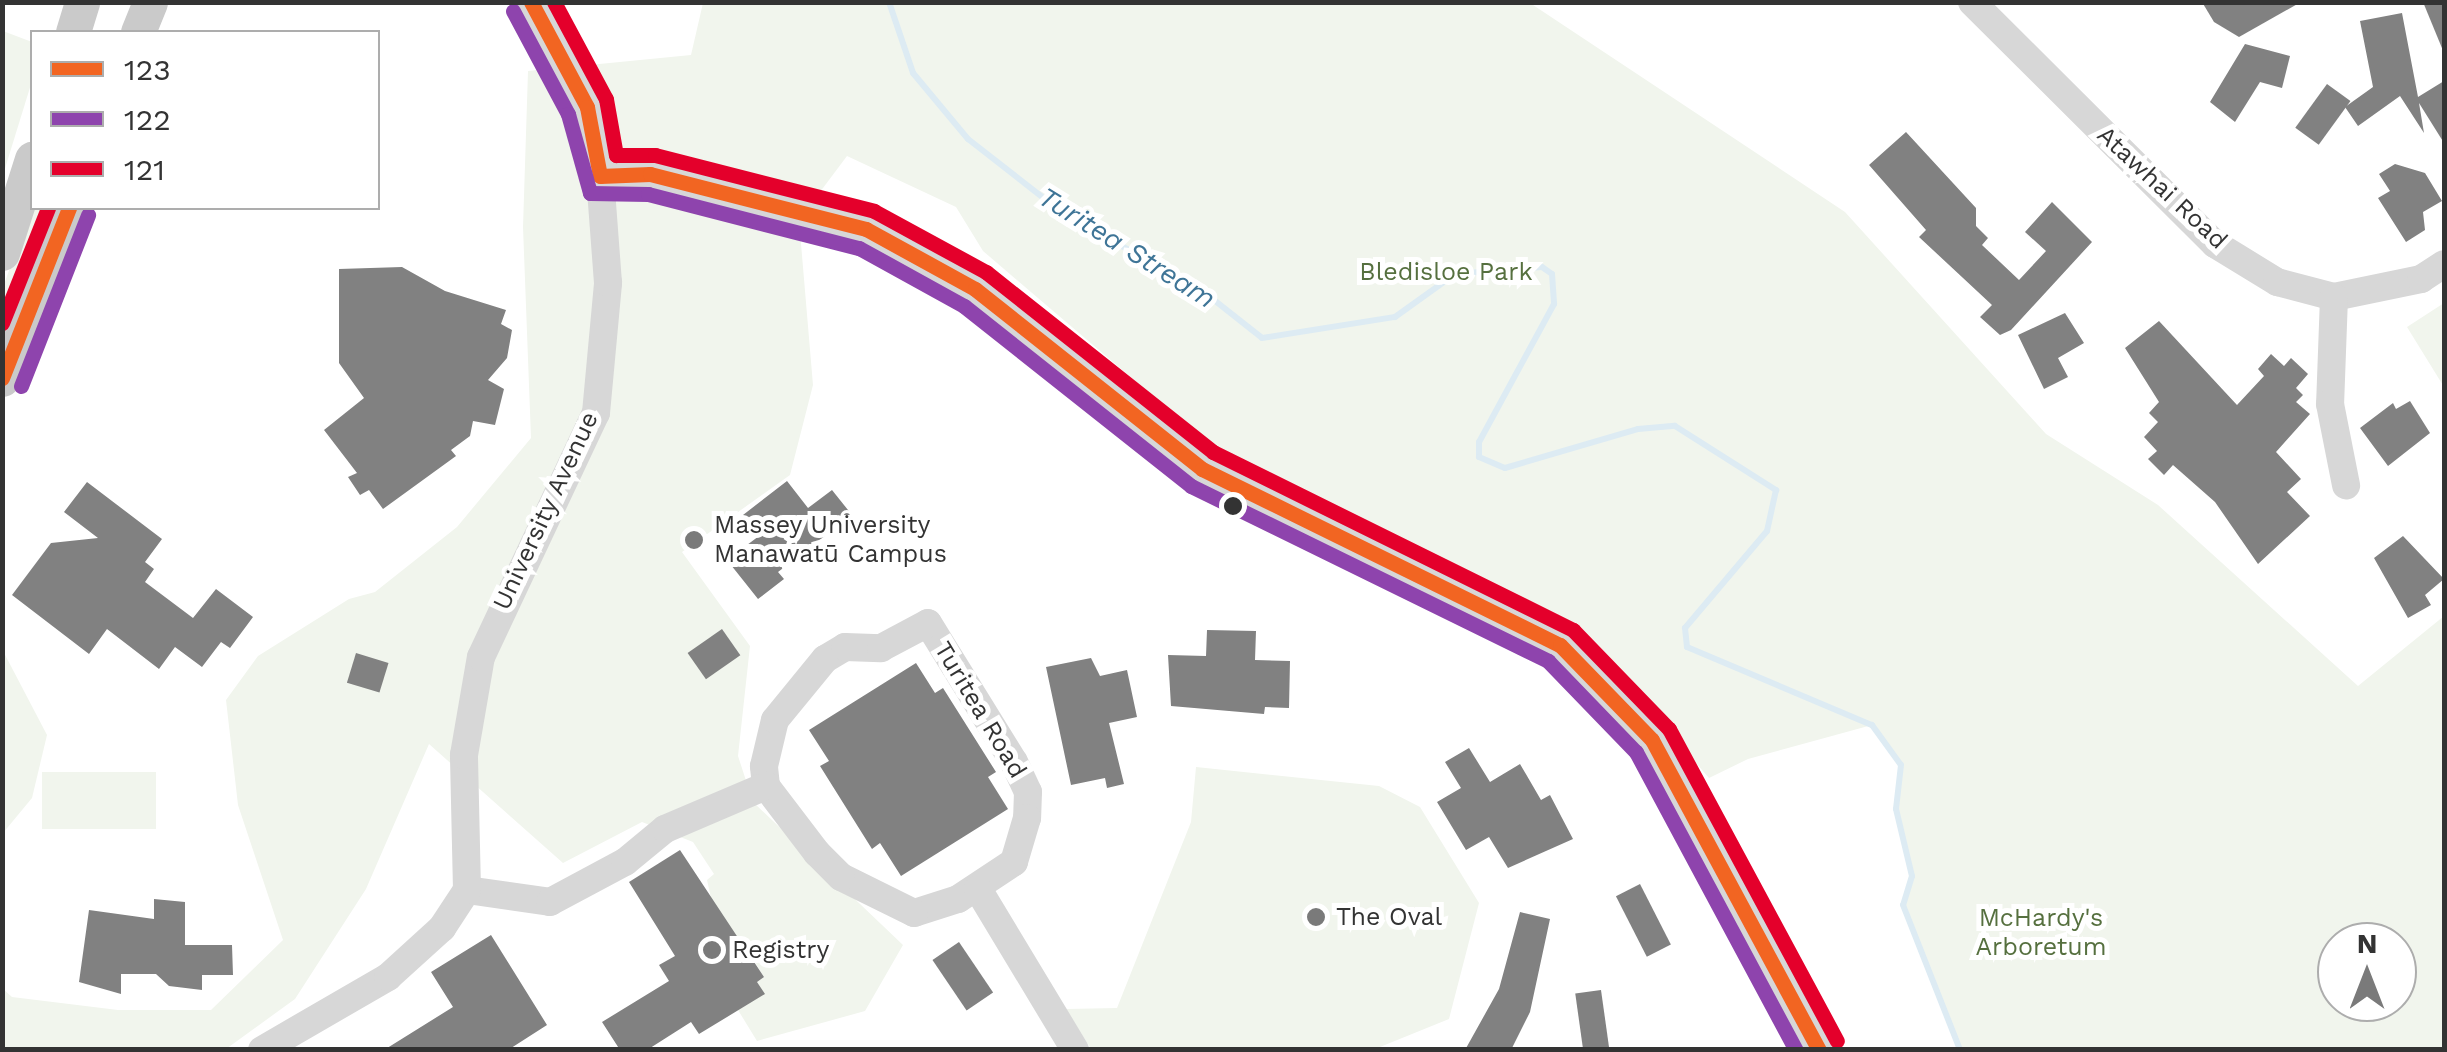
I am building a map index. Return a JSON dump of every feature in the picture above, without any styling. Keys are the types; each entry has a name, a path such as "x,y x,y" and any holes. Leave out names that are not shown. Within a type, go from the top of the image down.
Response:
{"main road":[{"path":"74,30 82,2"},
{"path":"139,30 150,2"},
{"path":"2,253 30,165"},
{"path":"2,379 68,210"}],"street":[{"name":"University Avenue","path":"467,890 464,756 480,657 596,413 608,283 600,176 587,107 531,2"},
{"name":"Atawhai Road","path":"1972,2 2215,244 2277,282 2334,297 2421,279 2444,264"},
{"path":"600,176 650,174 866,229 975,289 1202,470 1560,645 1652,740 1818,1050"},
{"path":"2334,297 2330,404 2346,486"},
{"name":"Turitea Road","path":"928,624 1028,792 1014,862 978,888 938,909 895,907 842,877 766,786 774,720 825,659 846,647 881,648 928,624"},
{"path":"262,1050 388,977 442,928 467,890 550,902 625,862 665,829 766,786"},
{"path":"978,888 1075,1050"}],"green space":[{"path":"703,3 1530,3 1845,212 2046,434 2158,505 2358,686 2444,616 2444,1049 1960,1049 1903,905 1912,876 1896,809 1901,765 1872,725 1748,759 1709,778 1604,657 1520,602 1250,479 983,251 956,207 847,156 799,220 813,385 790,475 682,552 750,646 738,756 753,802 903,945 865,1011 757,1041 738,1010 764,994 757,982 764,977 739,936 731,940 711,898 707,880 714,874 693,842 642,822 563,863 429,744 366,889 295,999 226,1049 3,1049 2,988 12,997 118,1010 211,1010 283,940 238,805 226,700 258,656 349,599 375,592 457,527 531,438 523,227 528,71 691,55"},
{"path":"3,31 30,41 30,87 3,175"},
{"path":"31,210 51,210 3,338 3,287"},
{"path":"2444,303 2444,387 2407,327"},
{"path":"2,649 47,735 32,798 3,833"},
{"name":"The Oval","path":"1196,767 1379,786 1420,807 1479,903 1449,1019 1375,1049 1091,1049 1066,1009 1117,1008 1191,822"},
{"path":"42,772 156,772 156,829 42,829"}],"building":[{"path":"2202,2 2301,2 2239,37 2214,22"},
{"path":"2423,2 2444,2 2444,53"},
{"path":"2402,13 2418,97 2444,81 2444,143 2419,103 2424,133 2400,96 2358,126 2345,107 2373,87 2360,21"},
{"path":"2245,44 2290,56 2282,88 2260,82 2235,122 2210,102"},
{"path":"2327,84 2350,101 2319,145 2295,128"},
{"path":"1906,132 1976,208 1976,226 1988,238 1982,245 2019,280 2046,251 2025,232 2052,202 2092,242 2011,330 2000,335 1980,317 1992,305 1919,237 1926,230 1869,165"},
{"path":"2395,164 2425,173 2442,201 2423,212 2425,230 2406,242 2378,198 2390,191 2379,174"},
{"path":"402,267 445,291 506,310 501,324 512,330 507,358 488,380 504,389 495,425 473,421 470,436 451,450 456,456 383,509 369,490 360,495 348,477 357,473 324,430 364,398 339,363 339,269"},
{"path":"2065,313 2084,343 2058,358 2068,377 2044,389 2018,335"},
{"path":"2159,321 2237,405 2264,376 2258,369 2271,354 2284,366 2291,358 2308,374 2296,388 2303,395 2296,402 2310,414 2276,452 2301,479 2287,492 2310,516 2258,564 2215,502 2173,465 2164,475 2148,459 2157,451 2144,437 2158,422 2149,413 2159,402 2125,348"},
{"path":"2410,401 2430,433 2388,466 2360,428 2393,403 2396,409"},
{"path":"787,481 808,508 832,490 852,515 778,572 784,579 758,599 727,560 759,536 743,515"},
{"path":"87,482 162,539 145,562 154,569 145,582 193,618 216,589 253,617 230,648 221,642 202,667 175,647 159,669 107,629 89,654 12,595 51,543 98,538 64,512"},
{"path":"2403,536 2444,579 2425,595 2431,605 2408,618 2374,558"},
{"path":"722,629 740,655 706,679 688,653"},
{"path":"1207,630 1256,631 1255,660 1290,661 1289,708 1265,707 1264,714 1171,706 1168,655 1206,656"},
{"path":"356,653 389,663 379,693 347,683"},
{"path":"1091,658 1100,676 1127,670 1137,717 1109,723 1124,784 1107,788 1105,778 1071,785 1046,667"},
{"path":"916,663 935,693 943,688 996,772 988,777 1008,809 901,876 880,843 872,849 820,766 829,761 809,730"},
{"path":"1469,748 1490,782 1520,764 1541,800 1550,795 1573,839 1508,868 1489,837 1466,850 1437,802 1461,788 1445,762"},
{"name":"Registry","path":"680,850 764,977 757,982 765,994 699,1034 691,1022 647,1050 620,1050 602,1022 669,981 659,965 675,956 629,882"},
{"path":"1640,884 1671,945 1647,957 1616,896"},
{"path":"154,899 185,902 185,945 232,945 233,975 202,975 202,990 169,986 156,974 121,974 121,994 79,982 89,910 154,919"},
{"path":"1520,912 1550,919 1530,1012 1511,1050 1465,1050 1499,989"},
{"path":"491,935 547,1025 508,1050 384,1050 453,1007 431,972"},
{"path":"959,942 993,993 967,1010 932,960"},
{"path":"1601,990 1609,1050 1583,1050 1575,994"}],"waterway":[{"name":"Turitea Stream","path":"889,2 913,73 968,139 1069,218 1195,285 1262,338 1395,317 1455,274 1542,267 1552,274 1554,304 1479,442 1479,457 1505,468 1638,429 1675,426 1776,490 1767,531 1685,628 1687,647 1872,725 1901,765 1896,809 1912,876 1903,905 1960,1050"}],"transit line":[{"name":"123","path":"531,2 587,107 600,176 650,174 866,229 975,289 1202,469 1560,645 1652,740 1819,1050"},
{"name":"121","path":"554,2 606,99 616,155 655,155 874,211 986,272 1213,452 1573,630 1669,729 1837,1041"},
{"name":"122","path":"513,11 568,114 590,193 648,194 859,248 964,306 1191,486 1548,661 1636,752 1796,1050"},
{"name":"121","path":"2,323 47,210"},
{"name":"123","path":"2,378 68,210"},
{"name":"122","path":"21,386 88,215"}],"place":[{"name":"Massey University Manawatū Campus","path":"694,540"},
{"name":"The Oval","path":"1316,917"},
{"name":"Registry","path":"712,950"}],"park label":[{"name":"Bledisloe Park","path":"1446,272"},
{"name":"McHardy's Arboretum","path":"2041,934"}]}
